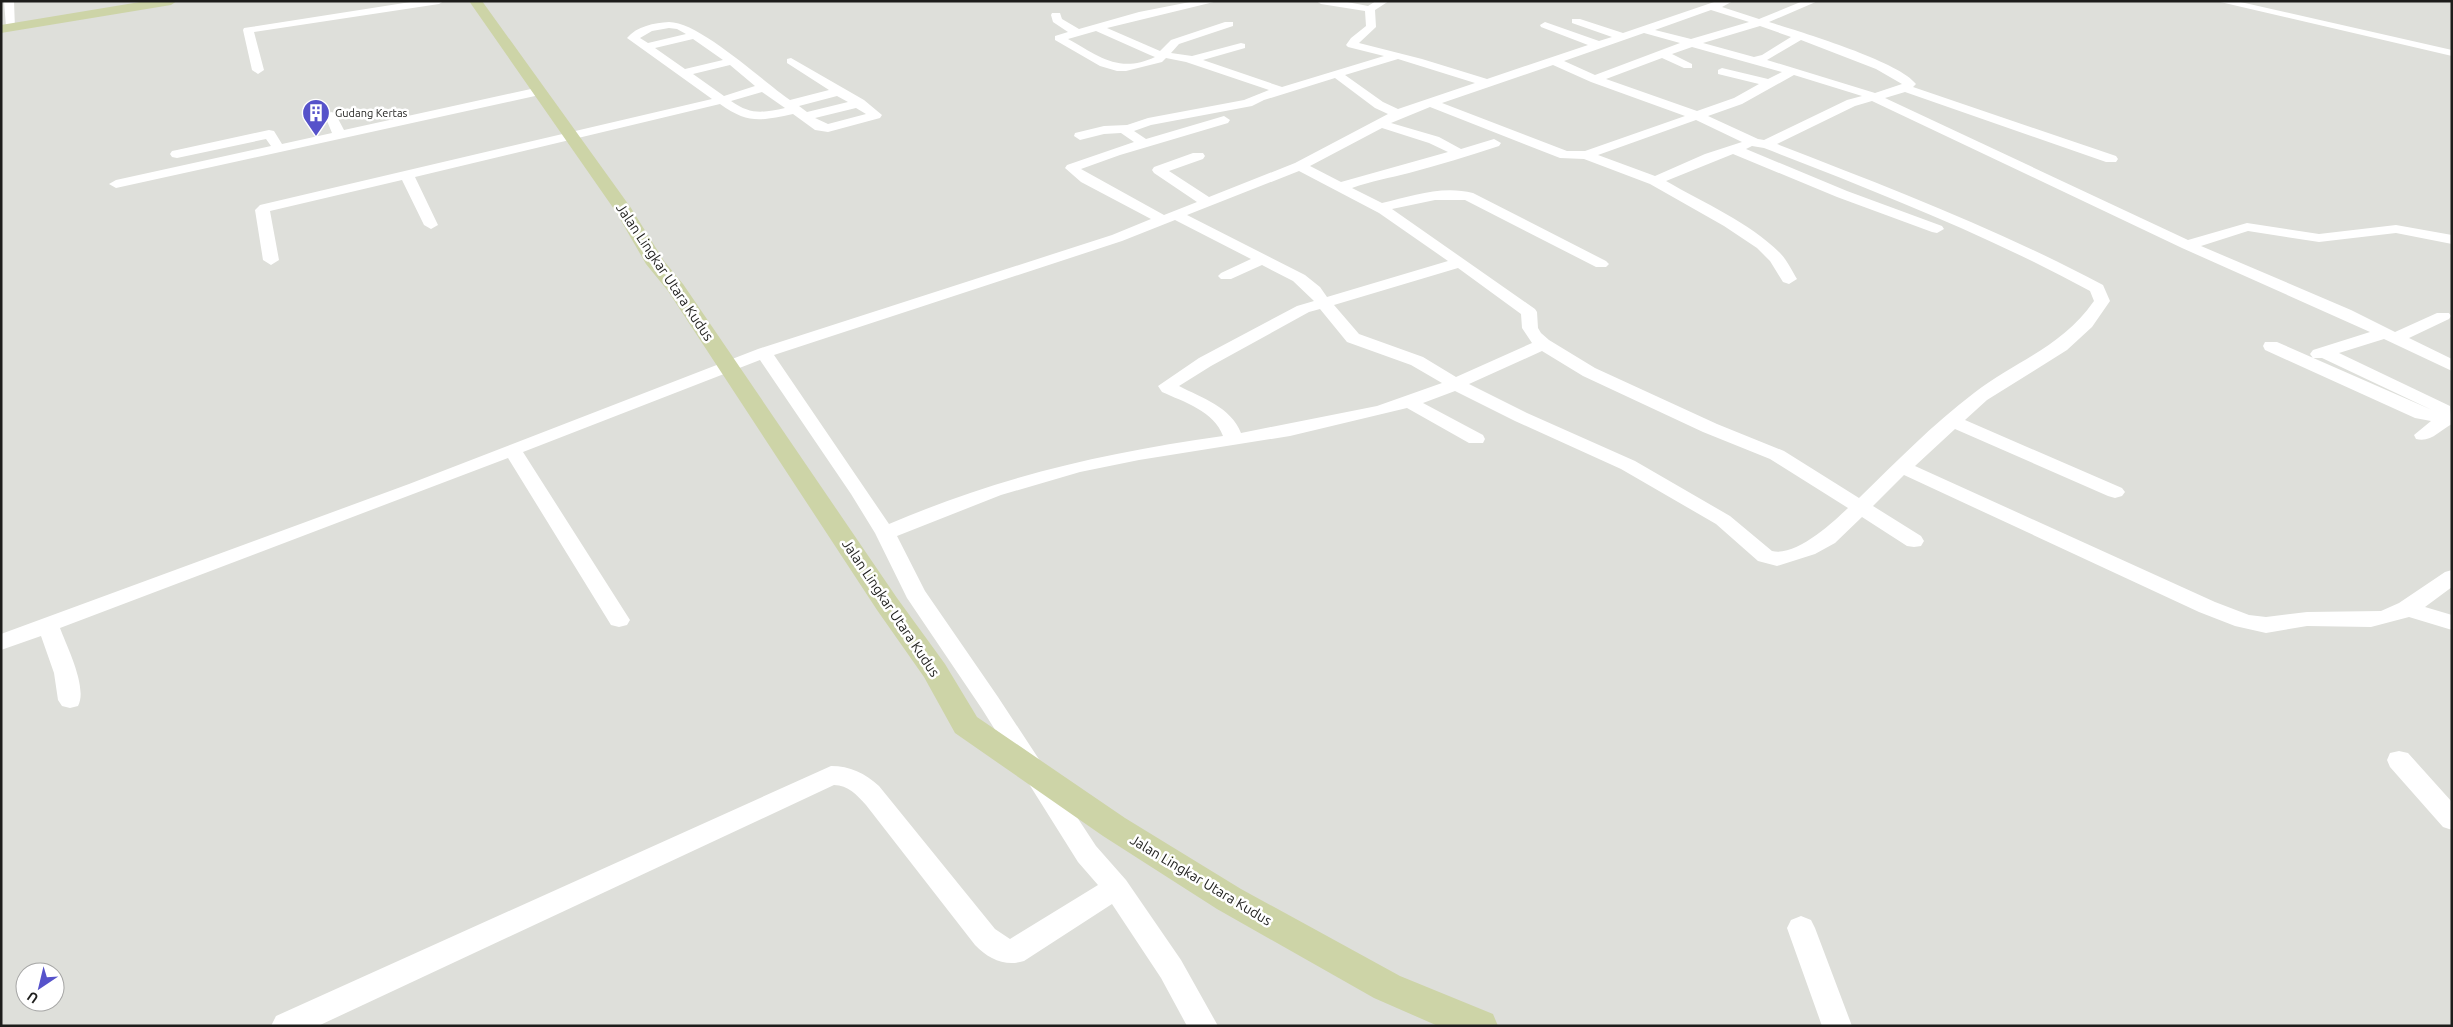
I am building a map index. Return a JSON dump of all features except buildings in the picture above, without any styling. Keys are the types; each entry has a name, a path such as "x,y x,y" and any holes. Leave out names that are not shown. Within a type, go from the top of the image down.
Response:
{"main road":[{"path":"6,28 171,1"},
{"name":"Jalan Lingkar Utara Kudus","path":"475,1 625,212 656,264 676,288 887,604 935,671 966,725 1114,827 1229,899 1387,987 1480,1026"}],"street":[{"path":"6,28 9,1"},
{"path":"258,70 248,30 439,1"},
{"path":"1213,1 1139,15 1059,38 1113,67 1142,65 1158,60 1175,42 1229,24"},
{"path":"1321,1 1370,9 1384,1"},
{"path":"1,642 416,488 728,366 1117,238 1300,166 1398,114 1484,82 1601,44 1621,43 1644,30 1709,5 1728,1"},
{"path":"1595,79 1720,33 1760,22 1813,1"},
{"path":"2220,1 2452,53"},
{"path":"1655,181 1734,149 1760,144 1851,103 1874,98 1904,88 1910,84 1903,77 1800,36 1709,5"},
{"path":"1370,9 1371,27 1351,44 1484,82"},
{"path":"1056,15 1057,20 1076,32"},
{"path":"1576,21 1621,43"},
{"path":"791,61 860,103 876,115 828,128 819,127 798,110 762,86 760,82 732,61 679,26 662,26 634,36 634,39 747,116 765,116 798,110 860,103"},
{"path":"1545,26 1601,44"},
{"path":"1096,27 1154,53 1192,60 1282,91"},
{"path":"1644,30 1856,90 2187,245 2390,335 2452,366"},
{"path":"1752,61 1766,57 1800,36"},
{"path":"1192,60 1242,46"},
{"path":"1635,53 1657,56 1688,66"},
{"path":"1129,132 1148,122 1248,103 1397,56"},
{"path":"1220,109 1234,116 1144,143 1072,168 1074,172 1094,184 1264,259 1299,278 1314,290 1341,326 1353,338 1417,361 1455,384 1628,465 1678,492 1723,520 1770,558 1786,558 1828,538 1861,508 1902,466 1981,396 2061,346 2086,324 2102,301 2097,288 1964,223 1760,144 1698,116 1595,79 1552,60"},
{"path":"683,73 732,61"},
{"path":"1586,155 1609,145 1738,101 1792,71"},
{"path":"1722,72 1768,83"},
{"path":"1336,74 1379,105 1398,114"},
{"path":"1226,87 1248,79"},
{"path":"271,260 262,210 265,208 721,100 754,91 762,86"},
{"path":"1904,88 2111,158"},
{"path":"116,184 540,91"},
{"path":"798,110 841,91"},
{"path":"1429,102 1565,155 1586,155 1655,181 1722,219 1762,245 1776,258 1789,279"},
{"path":"330,116 340,136"},
{"path":"1382,124 1434,140 1459,154"},
{"path":"1080,136 1104,130 1129,132 1144,143"},
{"path":"177,154 269,134 279,149"},
{"path":"1341,188 1376,175 1405,170 1494,143"},
{"path":"1734,149 1834,191 1937,229"},
{"path":"1198,156 1159,170 1208,203"},
{"path":"1300,166 1380,208 1460,262 1529,312 1530,328 1543,344 1589,372 1710,428 1777,455 1914,542"},
{"path":"407,175 419,204 431,225"},
{"path":"1380,208 1441,195 1468,196 1601,264"},
{"path":"2187,245 2247,227 2319,238 2396,229 2452,240"},
{"path":"1226,276 1264,259"},
{"path":"1234,440 1228,424 1210,408 1167,386 1290,315 1322,301 1460,262"},
{"path":"2300,360 2390,335 2443,316"},
{"path":"885,533 970,499 1053,472 1125,456 1234,440 1326,423 1410,402 1543,344"},
{"path":"2271,346 2421,414 2451,417"},
{"path":"764,353 885,533 915,593 1087,854 1116,888 1171,969 1203,1026"},
{"path":"2325,353 2429,401 2444,410 2451,417"},
{"path":"1410,402 1424,412 1476,438"},
{"path":"2423,435 2451,417"},
{"path":"1953,422 2115,492"},
{"path":"512,450 619,620"},
{"path":"1902,466 2207,607 2238,619 2265,625 2284,624 2306,619 2366,620 2390,617 2408,609 2452,577"},
{"path":"2408,609 2452,623"},
{"path":"48,626 63,671 70,681 70,700"},
{"path":"2399,760 2452,820"},
{"path":"286,1026 831,776 850,777 860,783 875,798 985,937 994,946 1003,951 1014,952 1116,888"},
{"path":"1801,928 1837,1026"}],"place":[{"name":"Gudang Kertas","path":"316,137"}]}
